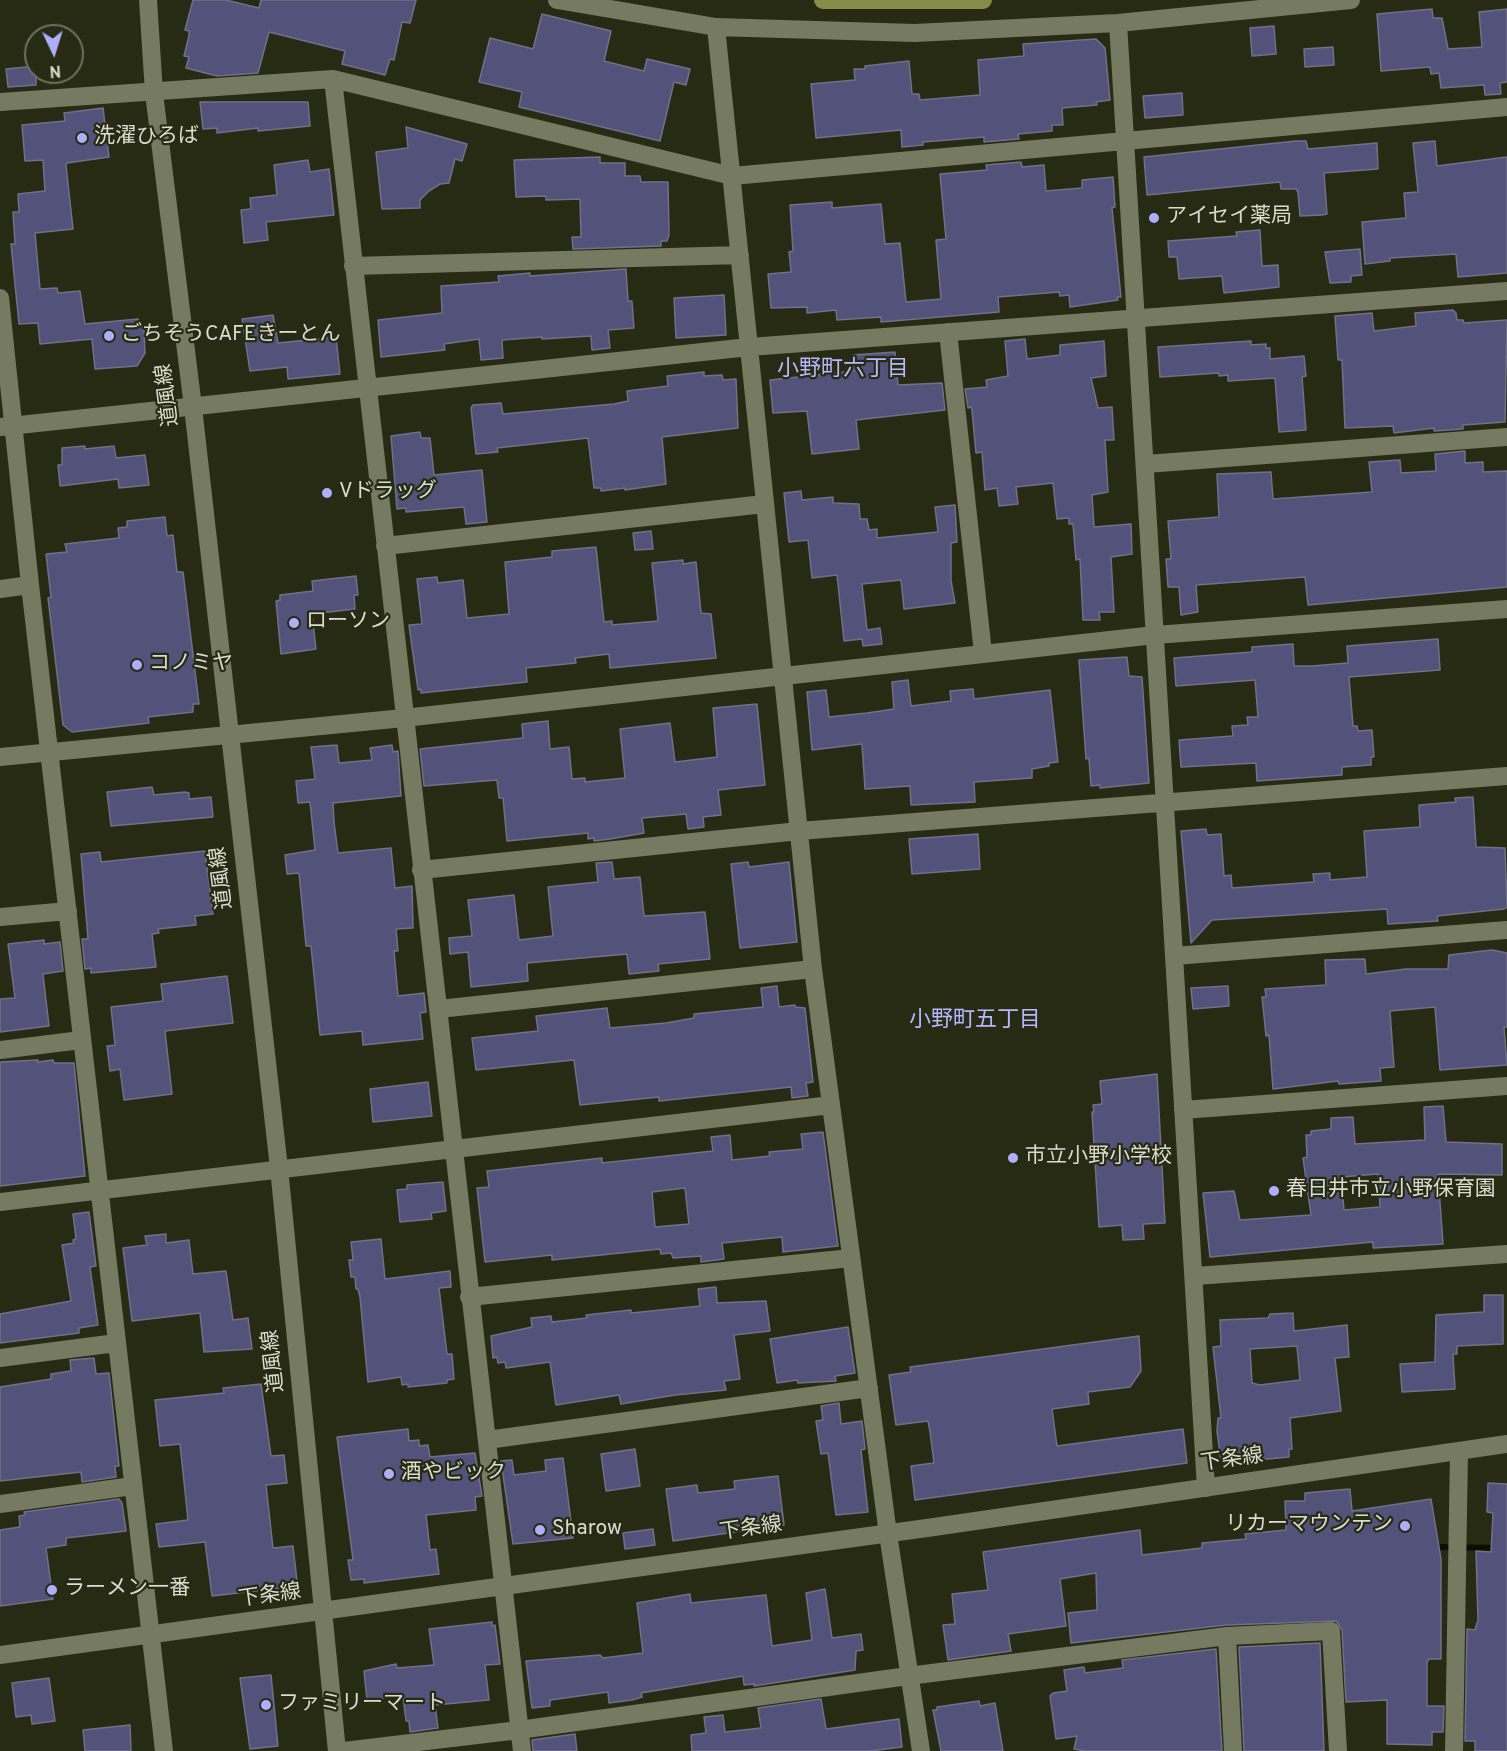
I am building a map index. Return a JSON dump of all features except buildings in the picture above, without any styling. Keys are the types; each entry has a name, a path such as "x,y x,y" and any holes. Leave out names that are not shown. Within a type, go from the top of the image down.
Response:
{"highway":[{"path":"823,0 983,0"}],"street":[{"name":"道風線","path":"148,0 154,93 193,407 279,1168 338,1751"},
{"path":"557,0 716,27 915,33 1118,23 1351,0"},
{"path":"1118,23 1206,1488"},
{"path":"716,27 813,969 888,1534 921,1751"},
{"path":"333,79 366,388 439,1009 501,1587 522,1751"},
{"path":"0,102 333,79 732,176 1507,107"},
{"path":"353,267 740,255"},
{"path":"7,427 749,347 1507,291"},
{"path":"0,298 7,427 51,751 81,1040 101,1188 116,1343 164,1751"},
{"path":"948,332 983,653"},
{"path":"1146,464 1507,437"},
{"path":"385,546 764,504"},
{"path":"0,588 30,585"},
{"path":"0,757 405,718 1155,635 1507,609"},
{"path":"421,870 799,831 1507,776"},
{"path":"0,917 68,911"},
{"path":"1174,956 1507,930"},
{"path":"439,1009 813,969"},
{"path":"0,1050 81,1040"},
{"path":"1183,1110 1507,1086"},
{"path":"0,1202 101,1188 831,1105"},
{"path":"1195,1276 1507,1254"},
{"path":"469,1297 851,1258"},
{"path":"0,1358 116,1343"},
{"path":"487,1440 869,1388"},
{"name":"下条線","path":"0,1655 888,1534 1507,1444"},
{"path":"1454,1751 1459,1452"},
{"path":"0,1504 133,1486"},
{"path":"344,1751 1227,1636 1331,1631 1338,1751"},
{"path":"1227,1636 1233,1751"}],"waterway":[{"path":"1431,1547 1507,1548"}],"place":[{"name":"洗濯ひろば","path":"82,138"},
{"name":"アイセイ薬局","path":"1154,218"},
{"name":"ごちそうCAFEきーとん","path":"109,336"},
{"name":"Vドラッグ","path":"327,493"},
{"name":"ローソン","path":"294,623"},
{"name":"コノミヤ","path":"137,665"},
{"name":"市立小野小学校","path":"1013,1158"},
{"name":"春日井市立小野保育園","path":"1274,1191"},
{"name":"酒やビック","path":"389,1474"},
{"name":"リカーマウンテン","path":"1405,1526"},
{"name":"Sharow","path":"540,1530"},
{"name":"ラーメン一番","path":"52,1590"},
{"name":"ファミリーマート","path":"266,1705"}],"district":[{"name":"小野町六丁目","path":"843,371"},
{"name":"小野町五丁目","path":"975,1022"}]}
